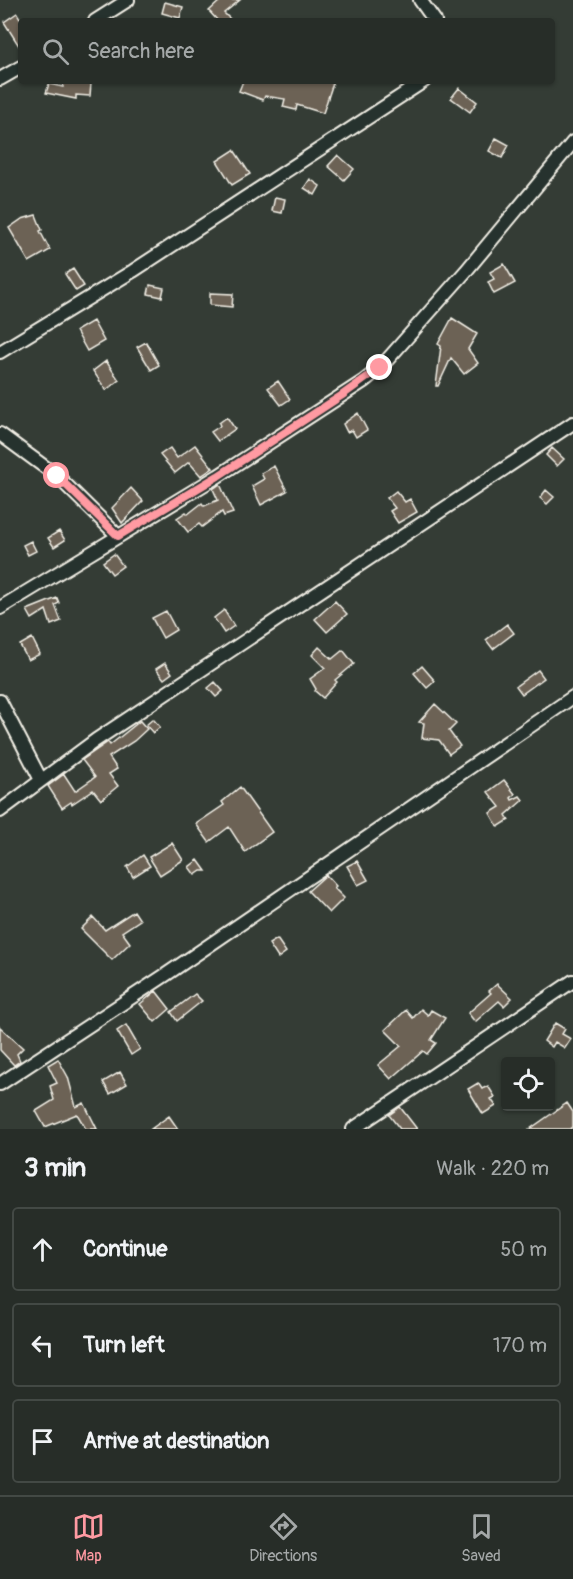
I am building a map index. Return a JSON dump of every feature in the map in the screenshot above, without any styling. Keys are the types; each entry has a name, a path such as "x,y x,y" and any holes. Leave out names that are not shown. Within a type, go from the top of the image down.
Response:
{"street":[{"path":"100,18 128,0"},
{"path":"420,0 433,18"},
{"path":"0,79 18,69"},
{"path":"0,352 133,271 419,84"},
{"path":"0,608 227,470 357,387 380,368 573,142"},
{"path":"0,811 96,740 573,423"},
{"path":"0,434 57,476 118,536"},
{"path":"0,1083 167,974 573,697"},
{"path":"0,700 41,780"},
{"path":"353,1129 573,981"}],"building":[{"path":"221,0 240,0 224,13 229,18 215,18 209,11"},
{"path":"165,2 183,7 180,18 162,13"},
{"path":"17,13 20,18 18,18 18,44 4,22"},
{"path":"49,84 63,87 64,84 91,84 90,96 76,95 76,99 46,93"},
{"path":"242,84 333,84 323,113 297,105 296,110 283,107 285,99 265,96 263,100 239,91"},
{"path":"459,88 477,102 470,112 451,98"},
{"path":"496,138 509,145 502,158 489,151"},
{"path":"234,150 250,174 232,185 217,161"},
{"path":"338,155 354,169 344,180 328,166"},
{"path":"310,179 320,186 315,195 304,188"},
{"path":"275,197 285,199 282,213 272,211"},
{"path":"36,215 42,230 40,231 50,250 29,262 9,228 22,219"},
{"path":"504,264 515,283 494,294 488,282 494,279 490,272"},
{"path":"73,269 84,286 76,291 65,274"},
{"path":"150,285 164,288 162,297 148,294"},
{"path":"210,293 233,294 232,307 210,305"},
{"path":"452,318 477,334 468,349 478,363 464,374 451,358 436,386 441,346 438,344"},
{"path":"93,321 104,341 87,351 76,331"},
{"path":"146,342 159,365 151,370 137,347"},
{"path":"106,361 119,380 106,390 93,371"},
{"path":"278,381 290,399 281,405 268,388"},
{"path":"358,413 367,430 356,437 352,430 347,432 343,424"},
{"path":"227,417 235,429 218,441 211,432"},
{"path":"195,445 213,468 201,476 189,462 175,473 160,455 170,448 177,458"},
{"path":"552,448 564,459 557,466 546,455"},
{"path":"274,466 287,491 261,505 252,486 264,479 261,473"},
{"path":"220,484 233,513 224,516 222,512 202,527 199,524 188,532 177,518 186,512 188,514 202,503 204,506 218,500 213,489"},
{"path":"131,488 143,501 122,523 112,508"},
{"path":"546,490 554,497 547,504 540,498"},
{"path":"396,491 405,502 410,499 417,512 398,523 390,511 395,508 387,498"},
{"path":"59,531 65,540 54,547 48,538"},
{"path":"31,541 36,551 28,555 23,545"},
{"path":"114,554 123,566 112,574 103,562"},
{"path":"57,598 59,603 55,605 61,621 51,625 46,610 32,619 27,610"},
{"path":"335,601 347,614 327,632 315,619"},
{"path":"224,610 234,626 224,633 214,618"},
{"path":"166,611 176,630 163,638 152,618"},
{"path":"507,624 514,633 493,649 486,640"},
{"path":"32,638 40,654 28,660 20,645"},
{"path":"319,647 332,659 343,650 354,664 335,680 337,682 323,698 315,691 310,679 325,668 312,655"},
{"path":"165,663 172,673 164,679 156,669"},
{"path":"422,666 435,681 427,688 414,673"},
{"path":"538,670 544,678 522,694 516,686"},
{"path":"215,682 223,691 216,697 208,688"},
{"path":"435,704 456,724 449,731 460,746 449,754 439,740 422,738 424,723 419,722"},
{"path":"153,719 160,727 153,733 146,725"},
{"path":"140,721 147,729 134,741 109,757 117,769 109,774 118,786 101,800 93,790 62,808 48,786 64,774 75,791 95,777 82,760 108,742 110,745"},
{"path":"504,780 515,794 512,800 520,796 523,800 506,815 509,820 498,827 490,813 500,807 488,792"},
{"path":"240,787 272,832 245,852 229,827 209,842 196,824 224,805 222,802"},
{"path":"172,843 183,860 160,875 149,857"},
{"path":"143,855 150,866 133,877 127,867"},
{"path":"198,860 206,871 195,875 189,867"},
{"path":"357,861 368,880 358,885 347,866"},
{"path":"326,875 344,898 329,913 308,891"},
{"path":"134,911 140,920 122,932 130,943 112,960 81,929 93,917 105,930"},
{"path":"277,939 286,952 278,958 269,944"},
{"path":"497,984 512,998 504,1006 499,1001 475,1022 468,1013 491,993 489,991"},
{"path":"156,991 170,1009 155,1022 140,1004"},
{"path":"195,994 202,1001 177,1021 171,1012"},
{"path":"421,1009 428,1015 431,1010 445,1018 431,1040 436,1043 427,1054 423,1051 391,1079 378,1065 401,1046 385,1030 406,1010 413,1018"},
{"path":"555,1023 565,1029 562,1034 571,1039 565,1048 555,1042 552,1047 544,1041"},
{"path":"126,1025 140,1049 131,1055 117,1031"},
{"path":"0,1027 23,1048 17,1054 20,1061 14,1065 0,1050"},
{"path":"58,1059 68,1077 76,1107 84,1103 97,1129 86,1129 77,1114 45,1127 36,1111 54,1100 50,1086 57,1083 48,1065"},
{"path":"120,1072 127,1084 110,1094 103,1082"},
{"path":"478,1083 482,1089 488,1086 495,1097 491,1099 496,1106 483,1114 468,1089"},
{"path":"567,1103 573,1112 573,1127 570,1129 530,1129"},
{"path":"400,1107 417,1129 400,1129 389,1115"},
{"path":"169,1116 178,1129 151,1129"}],"route":[{"path":"57,476 118,536 218,476 364,381 380,368"}]}
